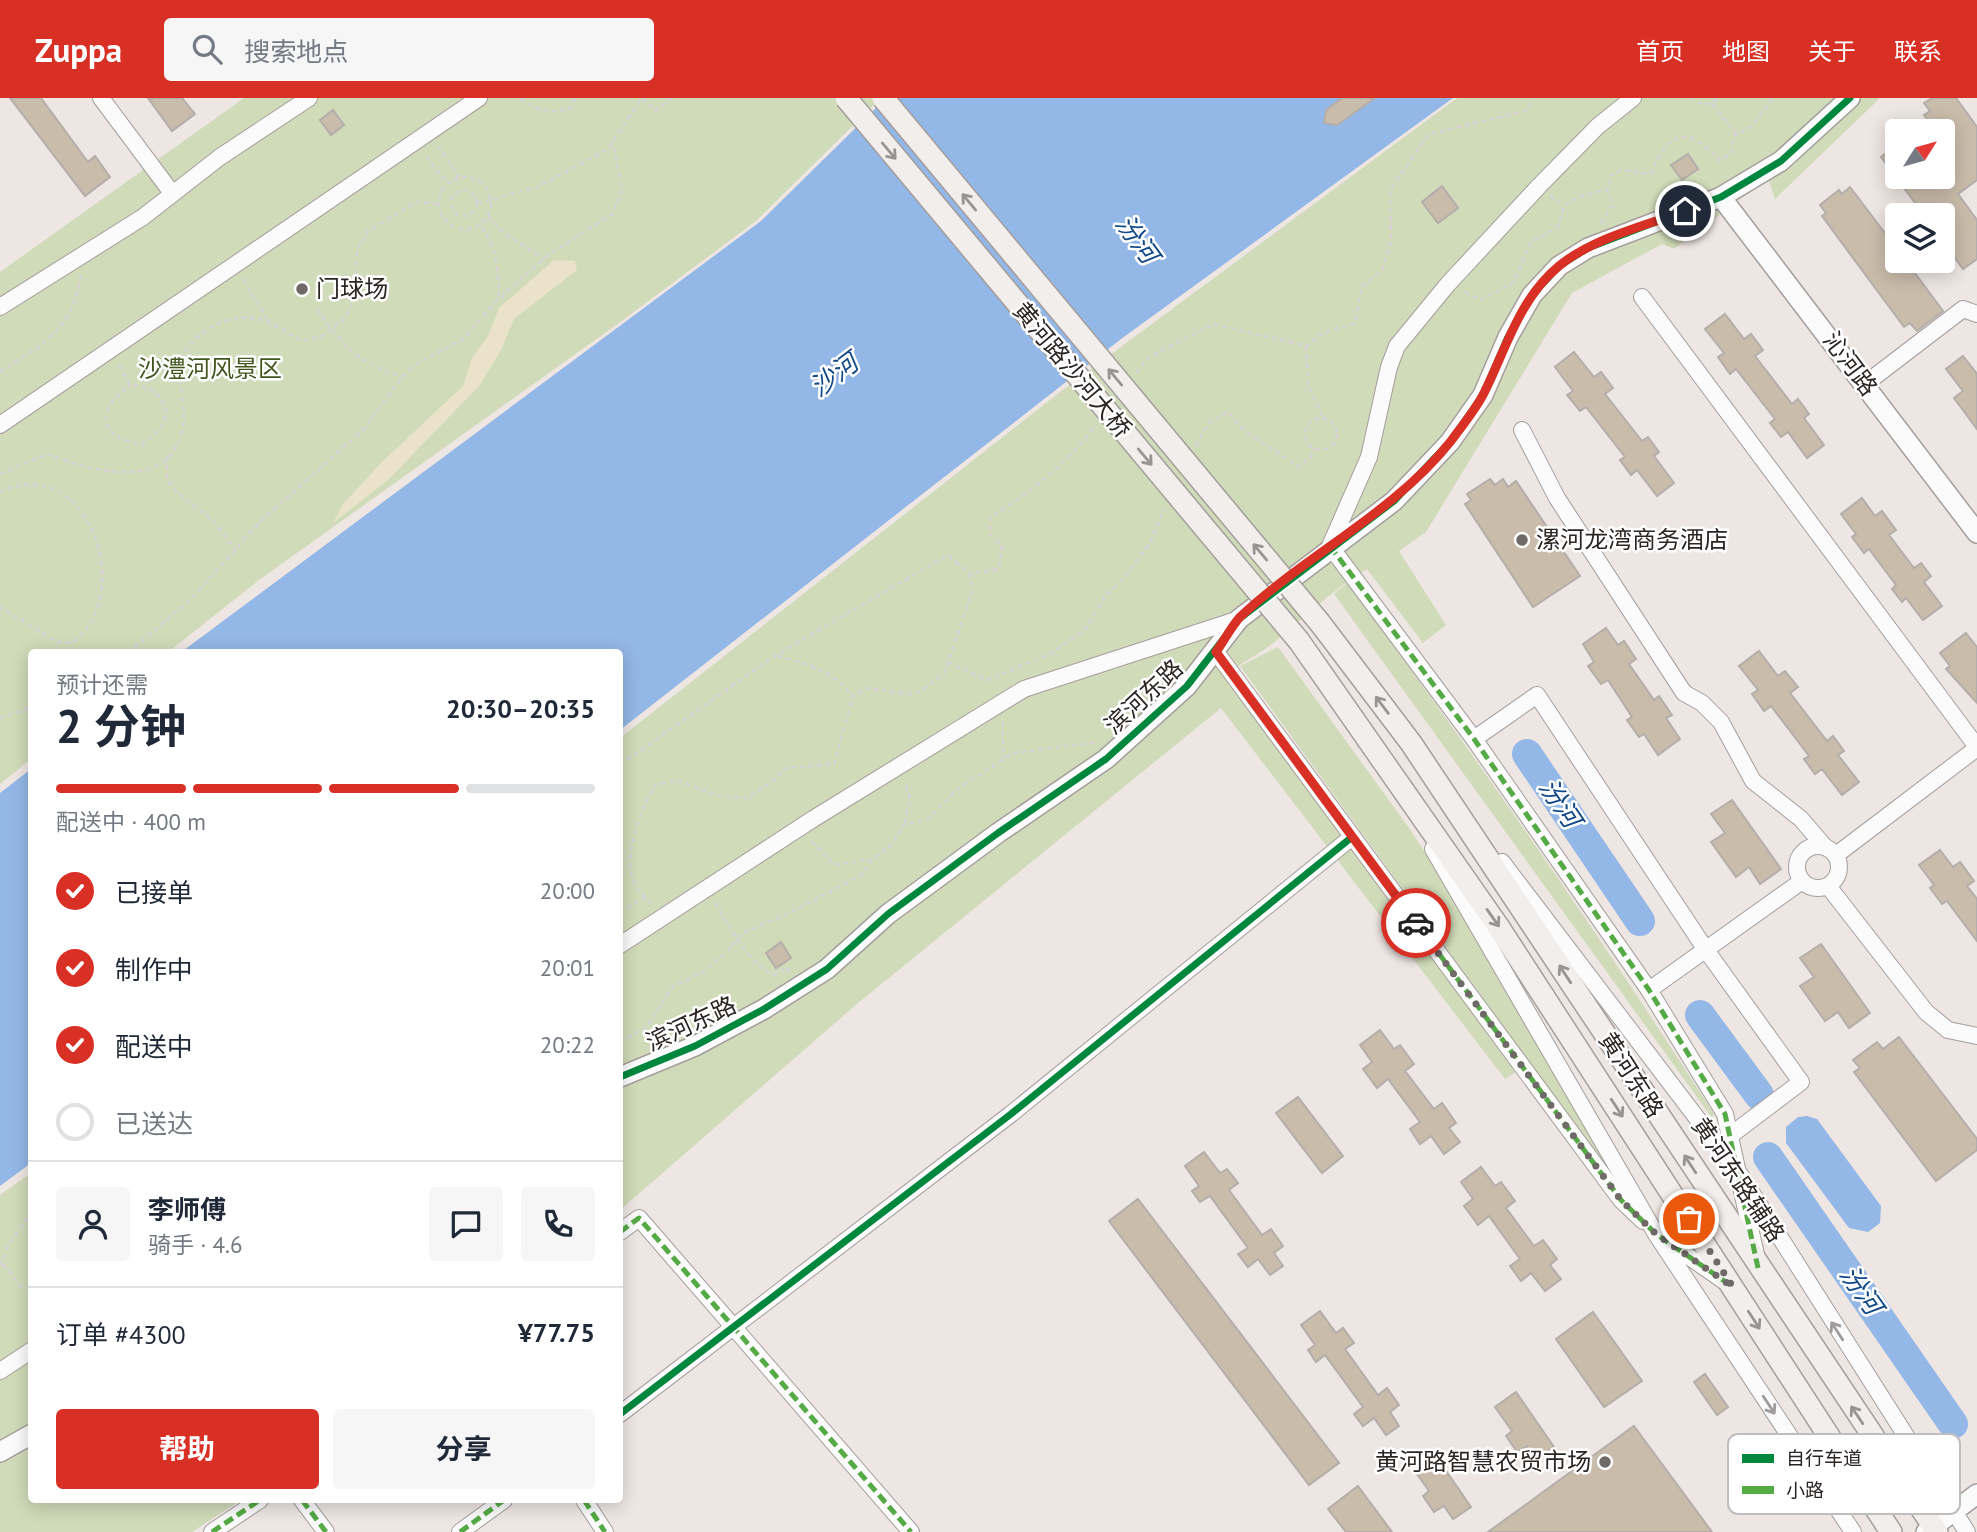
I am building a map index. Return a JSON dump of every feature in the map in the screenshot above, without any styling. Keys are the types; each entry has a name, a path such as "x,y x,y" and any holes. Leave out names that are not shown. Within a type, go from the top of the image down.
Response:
{"main road":[{"name":"黄河路沙河大桥","path":"846,98 1299,641"},
{"name":"黄河路沙河大桥","path":"883,98 1320,623"},
{"name":"黄河东路","path":"1320,623 1411,743 1868,1434"},
{"name":"黄河东路","path":"1299,641 1498,926 1828,1434"},
{"name":"黄河东路","path":"1880,1514 1892,1532"},
{"name":"黄河东路","path":"1921,1514 1932,1530"}],"street":[{"path":"102,98 172,193"},
{"path":"0,307 84,256 309,98"},
{"path":"0,425 479,98"},
{"path":"1633,98 1598,126 1448,284 1397,346 1389,368 1369,457 1330,546 1474,739 1649,989 1725,1114 1741,1177 1758,1268"},
{"name":"滨河东路","path":"623,1076 695,1046 827,969 888,914 1116,750 1187,686 1239,619 1330,546 1394,501 1450,442 1483,395 1508,337 1532,295 1559,266 1600,243 1721,197 1781,161 1850,98"},
{"name":"沁河路","path":"1721,197 1977,533"},
{"path":"1522,430 1557,498 1684,693 1702,703 1721,722 1753,781 1801,819 1830,851 1839,862 1838,876 1828,886 1814,888 1802,881 1797,868 1801,855 1812,847 1830,851 1977,747 1642,297"},
{"path":"1866,384 1963,309 1977,314"},
{"path":"623,943 799,829 1024,689 1239,619"},
{"path":"1216,652 1621,1200 1656,1234 1733,1287"},
{"path":"1474,739 1537,695 1706,950 1801,1082 1731,1135"},
{"name":"黄河东路辅路","path":"1411,743 1741,1177 1904,1434"},
{"path":"1381,759 1656,1234 1788,1434"},
{"path":"623,1412 1011,1114 1352,837"},
{"path":"1649,989 1802,881"},
{"path":"1828,886 1926,1012 1948,1030 1977,1036"},
{"path":"623,1230 639,1217 911,1532"},
{"path":"0,1371 28,1353"},
{"path":"0,1452 28,1436"},
{"path":"1960,1507 1977,1494"},
{"path":"212,1532 256,1503"},
{"path":"304,1503 326,1532"},
{"path":"460,1532 500,1503"},
{"path":"586,1503 605,1532"},
{"path":"1841,1514 1853,1532"},
{"path":"1932,1530 1952,1514"},
{"name":"黄河东路辅路","path":"1955,1514 1967,1532"}],"path":[{"path":"521,98 529,106 557,112 570,109 575,98"},
{"path":"477,203 545,183 608,149 642,98 654,111 671,98"},
{"path":"1306,346 1324,332 1355,323 1362,286 1382,271 1391,240 1390,190 1429,134 1526,111 1533,98"},
{"path":"1690,98 1702,104 1713,104"},
{"path":"1713,104 1716,98"},
{"path":"1600,243 1599,227 1613,204 1609,189 1611,175 1621,170 1651,174 1661,148 1672,139 1688,136 1707,146 1720,161 1731,153 1736,134 1752,126 1773,98"},
{"path":"1713,104 1736,134"},
{"path":"422,137 459,177"},
{"path":"422,137 447,185"},
{"path":"133,649 192,598 259,523 364,429 402,377 415,365 463,339 499,299 543,259 612,214 622,190 613,143"},
{"path":"459,177 477,179 483,184 491,201 488,216 479,225 461,229 451,225 441,213 439,204 447,185 459,177"},
{"path":"451,181 457,191"},
{"path":"1448,284 1481,300 1514,282 1531,242 1558,227 1564,206 1578,197 1609,189"},
{"path":"457,191 470,191 477,203"},
{"path":"457,191 450,203 457,214"},
{"path":"0,474 47,454 96,471 126,473 153,468 181,438 184,416 180,363 201,331 226,321 258,319 302,341 322,336 352,308 358,248 368,231 416,202 439,204"},
{"path":"457,214 470,215 477,203"},
{"path":"451,225 457,214"},
{"path":"488,216 504,233 543,259"},
{"path":"479,225 489,237 497,264 499,299"},
{"path":"0,372 38,347 67,322 77,297 84,256"},
{"path":"234,266 270,324"},
{"path":"317,309 354,356 368,366 402,377"},
{"path":"1133,377 1149,357 1214,324 1306,346"},
{"path":"1306,346 1308,386 1323,417 1333,423 1336,439 1324,450 1313,449 1306,441 1306,426 1313,419 1323,417"},
{"path":"111,350 130,385"},
{"path":"130,385 150,387 162,399 167,413 160,430 142,444 121,442 111,433 106,416 109,404 130,385"},
{"path":"1195,448 1208,423 1228,412 1245,431 1299,467 1311,457 1313,449"},
{"path":"969,574 999,569 1002,546 990,534 990,517 1012,504 1059,463 1085,439 1101,419"},
{"path":"167,456 167,479 174,491 214,522 236,550"},
{"path":"0,492 16,484 33,485 72,501 89,520 99,540 101,596 82,635 72,643 57,642 0,609"},
{"path":"948,662 988,680 1048,656 1084,631 1104,598 1124,578 1151,541 1170,497"},
{"path":"623,763 776,655 948,555 969,574 973,589 944,673 923,690 911,694 866,688 853,696 834,764 785,768 771,783 747,798 719,796 677,779 655,785 643,804 633,845 632,880 660,918"},
{"path":"776,655 804,662 838,678 853,696"},
{"path":"1003,703 1003,758"},
{"path":"0,718 28,709"},
{"path":"904,824 929,819 956,790 1013,753 1100,742 1116,750"},
{"path":"623,1040 647,1027 672,986 703,972 726,953 737,938 863,874 872,859 891,846 904,824 911,797 899,766"},
{"path":"799,829 834,865 872,859"},
{"path":"706,888 737,938 761,969 773,975 787,967 799,987"},
{"path":"623,911 645,897"},
{"path":"28,1217 10,1242 1,1265 22,1287 28,1288"}],"green space":[{"name":"沙澧河风景区","path":"244,98 881,98 756,221 623,320 259,580 172,649 28,649 28,761 0,784 0,272"},
{"path":"1457,98 1880,98 1775,199 1768,178 1674,249 1662,244 1572,293 1426,532 1399,551 1446,625 1423,643 1367,569 1228,676 1519,1070 1505,1079 1221,708 858,1003 623,1207 623,736 1060,392"},
{"path":"1347,583 1489,779 1581,912 1714,1114 1712,1118 1334,594"},
{"path":"1278,647 1409,828 1476,930 1622,1181 1616,1181 1240,666"},
{"path":"28,1175 28,1503 236,1503 192,1532 0,1532 0,1195"}],"sand":[{"path":"554,260 575,261 577,270 514,319 501,350 480,385 387,481 333,523 343,504 382,462 463,386 472,358 488,336 499,308"}],"water":[{"name":"沙河","path":"886,98 1453,98 1121,339 623,728 623,649 185,649 761,221"},
{"path":"28,771 28,1165 0,1186 0,793"},
{"path":"1798,1117 1817,1119 1881,1206 1880,1223 1868,1232 1849,1228 1786,1143 1786,1127"}],"building":[{"path":"10,98 41,98 88,162 95,156 110,177 85,196"},
{"path":"148,98 182,98 195,114 172,131"},
{"path":"1342,98 1375,98 1337,125 1324,123 1326,110"},
{"path":"1932,98 1956,98 1977,127 1977,180 1958,194 1977,220 1977,259 1963,269 1955,258 1955,203 1915,203 1905,189 1955,189 1955,119 1927,119 1924,115 1930,111 1924,103"},
{"path":"333,110 344,125 331,135 320,120"},
{"path":"1688,154 1698,169 1682,180 1671,165"},
{"path":"1442,186 1458,208 1438,223 1422,202"},
{"path":"1850,187 1885,233 1885,273 1915,273 1943,311 1917,331 1910,323 1904,327 1822,216 1826,213 1820,205 1839,190 1842,194"},
{"path":"1725,314 1744,339 1751,334 1763,350 1755,356 1792,404 1798,399 1809,414 1804,418 1824,445 1807,458 1788,432 1781,437 1770,423 1775,419 1736,369 1730,374 1718,357 1724,353 1705,329"},
{"path":"1574,352 1594,377 1601,372 1613,388 1605,394 1642,441 1648,437 1659,452 1654,456 1674,483 1657,496 1637,470 1631,475 1620,460 1625,457 1586,407 1580,411 1567,395 1573,391 1555,367"},
{"path":"1963,356 1977,374 1977,429 1954,398 1963,391 1946,369"},
{"name":"漯河龙湾商务酒店","path":"1490,479 1495,485 1503,479 1508,487 1516,481 1580,576 1533,607 1465,504 1471,500 1467,494"},
{"path":"1862,498 1875,516 1882,511 1896,530 1889,535 1914,568 1921,563 1931,576 1924,582 1942,606 1923,620 1906,598 1902,602 1892,589 1896,585 1869,549 1864,553 1852,537 1856,534 1841,514"},
{"path":"1606,628 1618,645 1624,641 1636,659 1629,664 1654,700 1659,696 1672,715 1666,718 1680,739 1658,755 1644,734 1639,737 1627,720 1632,717 1608,680 1601,684 1588,666 1594,662 1583,644"},
{"path":"1966,633 1977,647 1977,703 1946,669 1950,666 1940,653"},
{"path":"1759,651 1778,676 1785,671 1798,687 1790,693 1827,741 1833,736 1844,751 1838,755 1859,782 1842,795 1822,769 1815,774 1804,759 1809,756 1771,706 1764,711 1752,694 1758,690 1739,666"},
{"path":"1732,800 1781,869 1760,884 1749,867 1736,877 1711,842 1725,833 1711,814"},
{"path":"1940,850 1953,867 1960,862 1974,881 1967,886 1977,899 1977,941 1947,901 1942,904 1930,888 1934,885 1919,865"},
{"path":"781,942 791,958 776,968 766,953"},
{"path":"1821,944 1870,1013 1849,1028 1838,1012 1825,1021 1800,986 1814,977 1800,958"},
{"path":"1380,1030 1394,1049 1400,1045 1414,1064 1405,1071 1434,1109 1442,1103 1456,1123 1449,1128 1460,1142 1444,1154 1431,1136 1420,1144 1410,1129 1420,1122 1388,1079 1377,1088 1363,1069 1372,1062 1360,1045"},
{"path":"1899,1037 1977,1139 1977,1150 1936,1181 1854,1072 1860,1068 1853,1060 1877,1042 1883,1049"},
{"path":"1298,1097 1343,1156 1322,1173 1276,1113"},
{"path":"1204,1152 1220,1173 1227,1169 1238,1183 1229,1190 1262,1235 1271,1229 1283,1246 1274,1253 1283,1266 1270,1275 1258,1259 1248,1267 1238,1254 1248,1248 1210,1196 1200,1202 1192,1191 1199,1186 1185,1166"},
{"path":"1481,1167 1495,1186 1501,1182 1515,1201 1506,1208 1534,1246 1543,1240 1557,1259 1550,1265 1561,1279 1545,1291 1531,1273 1521,1281 1510,1266 1520,1259 1489,1216 1478,1225 1464,1206 1473,1199 1461,1182"},
{"path":"1138,1199 1339,1463 1309,1485 1109,1221"},
{"path":"1320,1311 1336,1333 1343,1328 1354,1343 1345,1349 1378,1395 1387,1388 1399,1405 1390,1412 1399,1426 1386,1435 1374,1418 1363,1426 1354,1414 1363,1407 1325,1355 1316,1362 1308,1350 1315,1345 1301,1325"},
{"path":"1593,1312 1642,1381 1604,1407 1556,1339"},
{"path":"1705,1374 1728,1407 1717,1415 1694,1382"},
{"path":"1516,1392 1554,1447 1536,1459 1527,1446 1517,1452 1506,1436 1512,1431 1495,1407"},
{"name":"黄河路智慧农贸市场","path":"1634,1426 1712,1532 1488,1532"},
{"path":"1433,1452 1471,1507 1453,1519 1444,1506 1434,1512 1423,1496 1429,1491 1412,1467"},
{"path":"1358,1486 1392,1532 1346,1532 1328,1509"}],"waterway":[{"name":"汾河","path":"1527,754 1640,921"},
{"name":"汾河","path":"1700,1015 1759,1095"},
{"name":"汾河","path":"1768,1157 1953,1424"}],"marked path":[{"path":"1330,546 1474,739 1649,990 1725,1114 1758,1268"},
{"path":"1216,652 1621,1200 1656,1234 1733,1287"},
{"path":"623,1230 639,1218 911,1532"},
{"path":"212,1532 256,1503"},
{"path":"304,1503 326,1532"},
{"path":"460,1532 500,1503"},
{"path":"586,1503 605,1532"}],"cycle path":[{"path":"623,1076 695,1046 764,1009 827,969 888,914 998,833 1106,759 1187,686 1239,619 1394,501 1450,442 1483,395 1508,337 1532,295 1559,266 1588,248 1721,197 1781,161 1850,98"},
{"path":"623,1412 1011,1114 1352,837"}],"way so far":[{"path":"1416,923 1621,1200 1656,1234 1733,1287 1689,1219"}],"place":[{"name":"门球场","path":"302,289"},
{"name":"漯河龙湾商务酒店","path":"1522,540"},
{"name":"黄河路智慧农贸市场","path":"1605,1462"}],"route":[{"path":"1416,923 1216,652 1239,619 1330,546 1394,501 1450,442 1483,395 1508,337 1532,295 1559,266 1588,248 1685,211"}]}
